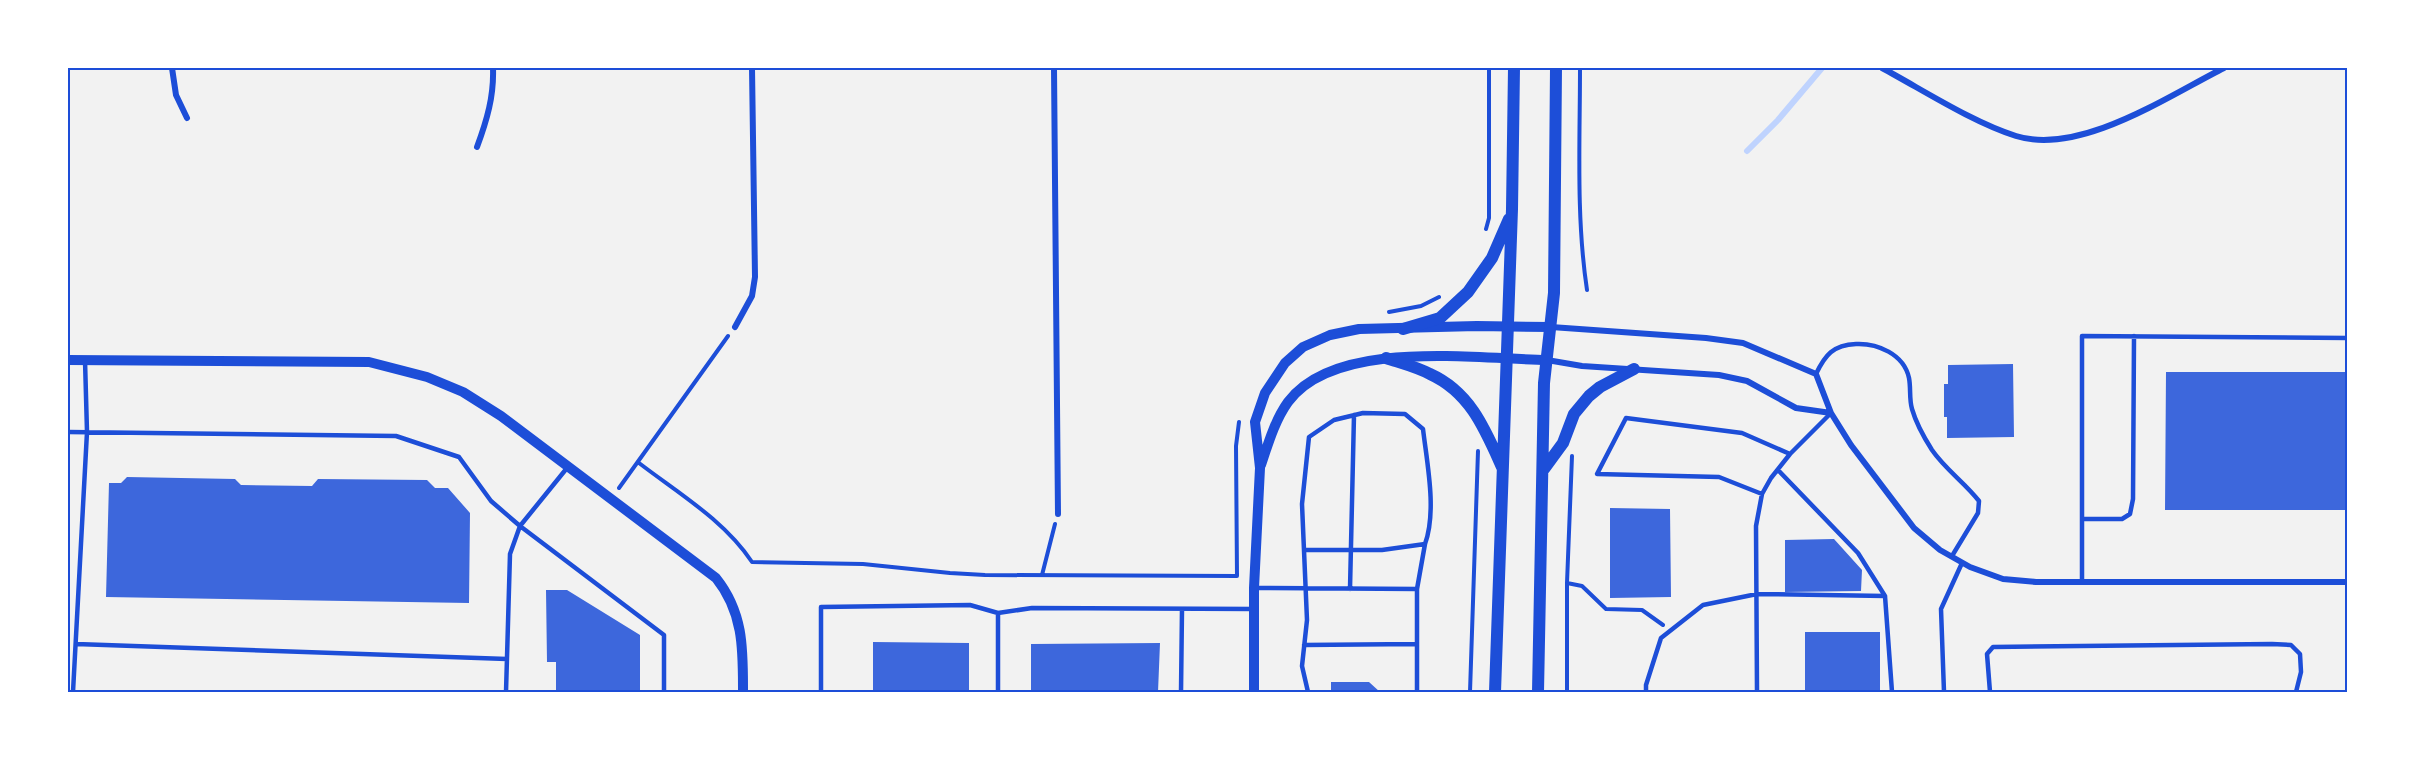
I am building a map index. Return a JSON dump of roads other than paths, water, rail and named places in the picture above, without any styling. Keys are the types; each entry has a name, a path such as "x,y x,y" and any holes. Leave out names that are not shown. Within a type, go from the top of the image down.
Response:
{"main road":[{"path":"1495,693 1512,209 1514,68"},
{"path":"1538,693 1544,383 1554,293 1556,68"},
{"path":"1403,329 1440,318 1468,292 1492,258 1512,209"},
{"path":"1386,358 1429,373 1460,393 1480,418 1504,471"},
{"path":"1544,469 1563,442 1574,414 1589,396 1600,387 1634,369"}],"street":[{"path":"172,68 176,94 187,118"},
{"path":"477,147 489,117 494,84 493,68"},
{"path":"735,327 752,296 755,277 752,68"},
{"path":"1054,68 1058,514"},
{"path":"1882,68 1988,125 2018,137 2048,140 2079,137 2109,127 2224,68"},
{"path":"1254,693 1254,588 1260,468 1255,422 1265,393 1285,363 1303,347 1330,335 1359,329 1551,327 1706,338 1743,343 1816,374 1831,413 1851,445 1914,528 1962,563 2003,579 2036,582 2348,582"},
{"path":"1260,468 1274,429 1287,402 1301,388 1321,375 1350,364 1386,358 1547,360 1582,366 1719,375 1747,381 1796,408 1831,413"},
{"path":"68,360 369,362 426,377 463,392 501,416 716,578 728,593 740,630 743,654 743,693"}],"lane":[{"path":"2082,582 2082,336 2348,338"},
{"path":"2082,519 2122,519 2130,514 2133,499 2134,336"},
{"path":"1816,374 1824,357 1834,348 1846,344 1863,343 1886,349 1903,364 1909,377 1909,399 1912,411 1932,450 1979,501 1978,513 1952,556"},
{"path":"73,693 87,432 85,360"},
{"path":"1757,693 1756,526 1762,494 1790,454 1831,413"},
{"path":"1308,693 1302,666 1307,589 1302,504 1309,437 1334,420 1354,415 1405,414 1423,429 1429,477 1429,531 1417,589 1417,693"},
{"path":"1350,589 1354,415"},
{"path":"1762,494 1719,477 1597,474 1626,418 1742,432 1790,454"},
{"path":"68,432 396,436 459,457 491,501 520,526 664,635 664,693"},
{"path":"506,693 510,554 520,526 568,466"},
{"path":"1778,470 1858,553 1885,596 1892,693"},
{"path":"1305,550 1382,550 1425,544"},
{"path":"1944,693 1941,609 1962,563"},
{"path":"1254,588 1417,589"},
{"path":"1646,693 1646,684 1661,638 1703,605 1756,594 1885,596"},
{"path":"821,693 821,607 970,605 998,614 1032,608 1254,609"},
{"path":"1181,693 1182,609"},
{"path":"998,614 998,693"},
{"path":"76,644 507,659"},
{"path":"1304,645 1417,644"},
{"path":"1990,693 1987,654 1993,647 2272,644 2291,645 2300,654 2301,672 2296,693"}],"waterway":[{"path":"1747,151 1778,120 1822,68"}]}
